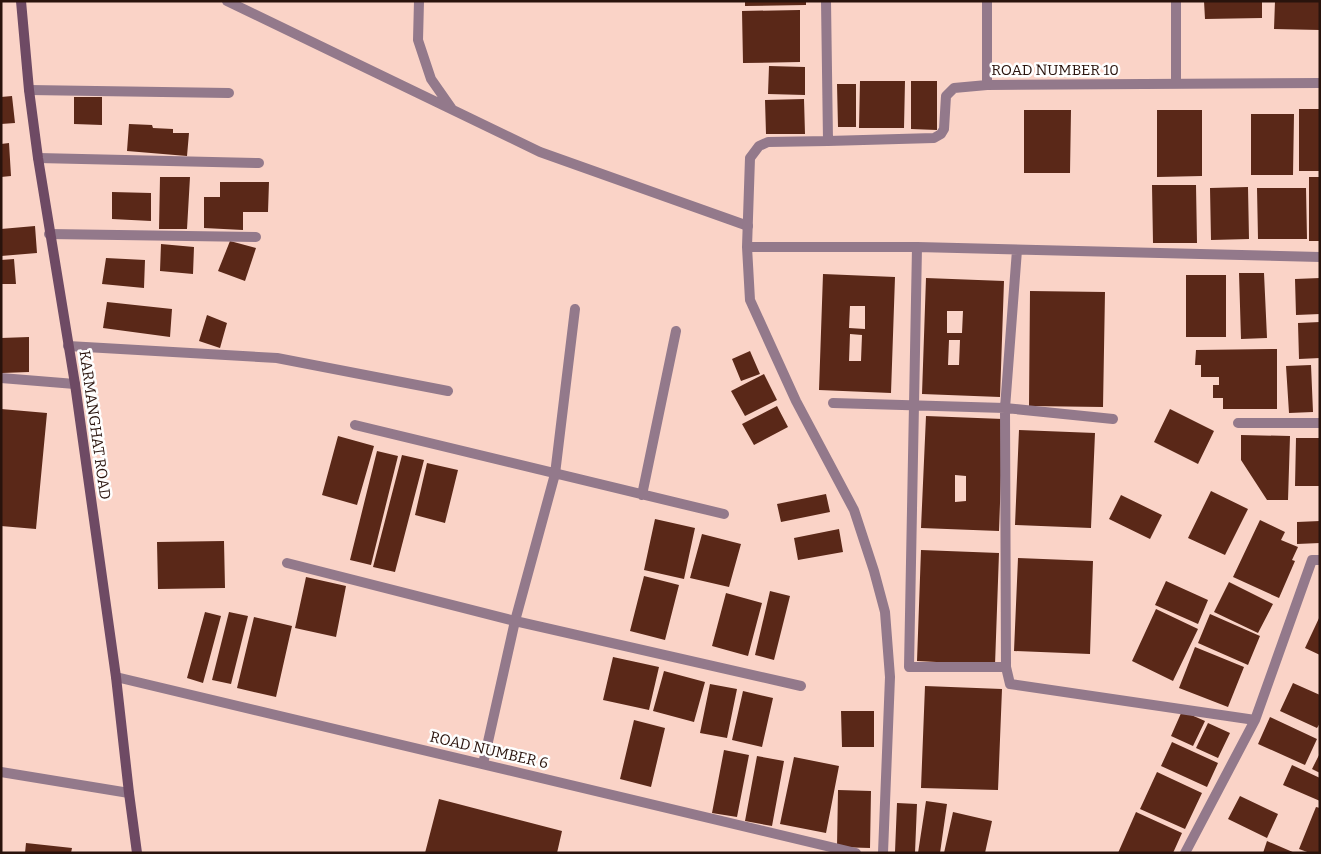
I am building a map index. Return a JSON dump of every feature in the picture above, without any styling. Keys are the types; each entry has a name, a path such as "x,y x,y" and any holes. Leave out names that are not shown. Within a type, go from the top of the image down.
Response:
{"main road":[{"name":"KARMANGHAT ROAD","path":"20,1 38,158 74,384 116,676 128,793 137,853"}],"street":[{"path":"226,1 540,152 748,226"},
{"path":"419,1 418,40 431,79 453,110"},
{"path":"826,1 828,142"},
{"path":"987,1 987,85"},
{"path":"1176,1 1176,84"},
{"name":"ROAD NUMBER 10","path":"883,853 890,677 885,612 854,510 796,401 750,300 747,247 750,158 759,146 768,142 934,138 941,134 944,129 946,96 954,88 987,85 1320,84"},
{"path":"29,90 229,94"},
{"path":"38,158 260,164"},
{"path":"49,234 256,237"},
{"path":"747,247 917,248 1320,257"},
{"path":"917,248 909,667 1006,667"},
{"path":"1017,250 1006,408 1006,667 1010,684 1255,720"},
{"path":"483,764 515,621 555,474 575,309"},
{"path":"642,495 676,331"},
{"path":"68,346 277,358 448,391"},
{"path":"1,378 74,384"},
{"path":"833,403 1006,408 1113,419"},
{"path":"1238,423 1320,423"},
{"path":"355,425 724,514"},
{"path":"1185,853 1255,720 1312,560 1320,560"},
{"path":"287,563 515,621 801,686"},
{"name":"ROAD NUMBER 6","path":"116,676 856,853"},
{"path":"1,772 128,793"}],"building":[{"path":"745,1 806,1 806,5 745,6"},
{"path":"1204,1 1262,1 1262,18 1205,19"},
{"path":"1275,1 1320,1 1320,30 1274,29"},
{"path":"800,10 800,62 743,63 742,11"},
{"path":"769,66 805,67 805,95 768,94"},
{"path":"860,81 905,81 904,128 859,128"},
{"path":"911,81 937,81 937,130 911,129"},
{"path":"837,84 856,84 856,127 838,127"},
{"path":"12,96 15,123 1,124 1,97"},
{"path":"74,97 102,97 102,125 74,124"},
{"path":"804,99 805,134 766,134 765,100"},
{"path":"1299,109 1320,109 1320,171 1299,171"},
{"path":"1024,110 1071,110 1070,173 1024,173"},
{"path":"1157,110 1202,110 1202,176 1157,177"},
{"path":"1251,114 1294,114 1293,175 1251,175"},
{"path":"129,124 152,125 153,128 173,129 173,133 189,133 187,156 127,151"},
{"path":"9,143 11,176 1,177 1,144"},
{"path":"160,177 190,177 187,229 159,229"},
{"path":"1309,177 1320,177 1320,241 1309,241"},
{"path":"220,182 269,182 268,212 243,212 243,230 204,228 204,197 220,197"},
{"path":"1152,185 1196,185 1197,243 1153,243"},
{"path":"1248,187 1249,239 1211,240 1210,188"},
{"path":"1257,188 1306,188 1307,239 1258,239"},
{"path":"112,192 151,193 151,221 112,219"},
{"path":"35,226 37,253 1,256 1,229"},
{"path":"230,241 256,248 245,281 218,271"},
{"path":"161,244 194,247 193,274 160,271"},
{"path":"106,258 145,260 144,288 102,284"},
{"path":"14,259 16,284 1,284 1,260"},
{"path":"1239,273 1264,273 1267,338 1241,339"},
{"path":"823,274 895,277 891,393 819,390","holes":["850,306 865,306 865,329 849,328","850,334 862,335 861,361 849,361"]},
{"path":"1186,275 1226,275 1226,337 1186,337"},
{"path":"926,278 1004,281 1000,397 922,394","holes":["947,311 963,311 962,333 947,333","949,340 960,340 959,365 948,365"]},
{"path":"1320,278 1320,314 1296,315 1295,279"},
{"path":"1030,291 1105,292 1103,407 1029,406"},
{"path":"107,302 172,309 170,337 103,328"},
{"path":"207,315 227,323 220,348 199,341"},
{"path":"1320,322 1320,358 1299,359 1298,323"},
{"path":"29,337 29,372 2,373 1,338"},
{"path":"1277,349 1277,409 1223,409 1223,398 1213,398 1213,385 1219,385 1219,377 1201,377 1201,365 1195,365 1196,350"},
{"path":"750,351 760,374 741,381 732,359"},
{"path":"1311,365 1313,412 1289,413 1286,366"},
{"path":"764,374 777,400 745,416 731,391"},
{"path":"777,406 788,427 754,445 742,424"},
{"path":"1,409 47,413 36,529 1,526"},
{"path":"1170,409 1214,431 1198,464 1154,442"},
{"path":"926,416 1003,419 999,531 921,528","holes":["955,475 966,476 966,501 955,502"]},
{"path":"1019,430 1095,433 1091,528 1015,525"},
{"path":"1241,435 1290,436 1288,500 1267,500 1241,460"},
{"path":"338,436 374,446 357,505 322,495"},
{"path":"1296,438 1320,438 1320,486 1295,486"},
{"path":"377,451 398,456 371,565 350,560"},
{"path":"402,455 424,460 395,572 373,567"},
{"path":"427,463 458,470 445,523 415,515"},
{"path":"1211,491 1248,509 1225,555 1188,538"},
{"path":"826,494 830,512 781,522 777,504"},
{"path":"1121,495 1162,515 1150,539 1109,519"},
{"path":"655,519 695,528 684,579 644,570"},
{"path":"1260,520 1285,532 1281,540 1298,547 1292,560 1295,561 1279,598 1233,577"},
{"path":"1320,521 1320,543 1297,544 1297,522"},
{"path":"839,529 843,552 798,560 794,538"},
{"path":"702,534 741,544 729,587 690,578"},
{"path":"224,541 225,588 158,589 157,542"},
{"path":"921,550 999,553 995,665 917,661"},
{"path":"1018,558 1093,561 1090,654 1014,651"},
{"path":"644,576 679,585 665,640 630,631"},
{"path":"306,577 346,586 336,637 295,628"},
{"path":"1166,581 1208,600 1198,624 1155,605"},
{"path":"1229,582 1273,604 1258,633 1214,612"},
{"path":"770,591 790,596 774,660 755,655"},
{"path":"726,593 762,603 748,656 712,646"},
{"path":"1156,609 1198,629 1173,681 1132,661"},
{"path":"205,612 221,616 203,683 187,678"},
{"path":"229,612 248,616 231,684 212,680"},
{"path":"1210,614 1260,636 1248,665 1198,643"},
{"path":"1320,616 1320,655 1305,648"},
{"path":"254,617 292,626 276,697 237,688"},
{"path":"1195,647 1244,667 1228,707 1179,688"},
{"path":"613,657 659,667 649,710 603,700"},
{"path":"664,671 705,682 694,722 653,711"},
{"path":"1293,683 1320,695 1320,723 1317,728 1280,711"},
{"path":"710,684 737,689 727,738 700,733"},
{"path":"925,686 1002,689 998,790 921,788"},
{"path":"743,691 773,698 762,747 732,740"},
{"path":"841,711 874,711 874,747 842,747"},
{"path":"1182,711 1205,721 1193,746 1171,736"},
{"path":"1270,717 1317,739 1305,765 1258,744"},
{"path":"634,720 665,728 651,787 620,779"},
{"path":"1208,723 1230,733 1218,758 1196,748"},
{"path":"1172,742 1218,763 1207,787 1161,766"},
{"path":"724,750 749,755 737,817 712,813"},
{"path":"1320,753 1320,773 1312,769"},
{"path":"757,756 784,761 772,826 745,821"},
{"path":"794,757 839,766 826,833 780,824"},
{"path":"1292,765 1320,778 1320,801 1283,785"},
{"path":"1157,772 1202,793 1185,829 1140,809"},
{"path":"838,790 871,791 870,848 837,847"},
{"path":"1240,796 1278,814 1267,838 1228,819"},
{"path":"439,799 562,831 557,853 425,853"},
{"path":"926,801 947,804 940,853 918,853"},
{"path":"897,803 917,804 915,853 895,852"},
{"path":"1316,807 1320,808 1320,853 1310,853 1299,849"},
{"path":"953,812 992,821 985,853 944,853"},
{"path":"1136,812 1182,833 1173,853 1118,853"},
{"path":"1267,841 1295,853 1263,853"},
{"path":"26,843 72,848 71,853 25,853"}]}
